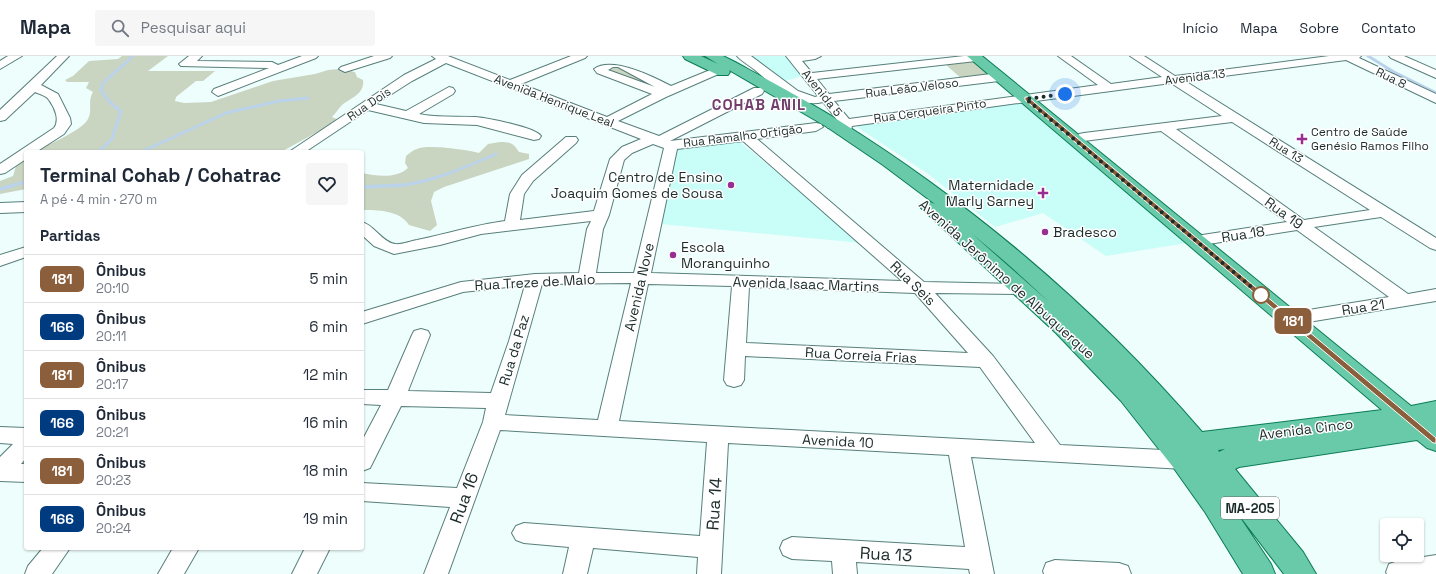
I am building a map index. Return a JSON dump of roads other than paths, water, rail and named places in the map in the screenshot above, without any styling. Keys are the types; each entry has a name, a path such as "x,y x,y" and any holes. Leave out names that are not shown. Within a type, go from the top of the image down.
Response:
{"main road":[{"name":"Avenida Jerônimo de Albuquerque","path":"690,56 715,63 767,86 877,152 957,210 1044,284 1100,337 1152,391 1191,452 1219,508 1260,574"},
{"path":"978,57 1000,77 1030,96 1296,318 1429,424"},
{"path":"978,57 1084,138 1176,218"},
{"name":"Avenida Jerônimo de Albuquerque","path":"835,126 886,174 948,222 1105,368 1148,415 1191,452 1221,473 1301,574"},
{"name":"Avenida Cinco","path":"1191,452 1429,424"},
{"name":"Avenida Cinco","path":"1221,473 1223,464 1234,457 1429,424"}],"street":[{"path":"0,57 5,56"},
{"path":"0,66 16,56"},
{"path":"0,117 34,86 63,56"},
{"path":"196,56 185,64 272,66"},
{"path":"218,92 312,56"},
{"path":"345,69 386,56"},
{"path":"510,84 581,56"},
{"name":"Rua Leão Veloso","path":"743,56 751,60 767,86 814,101 825,98 1000,77"},
{"path":"793,57 815,56"},
{"path":"1064,56 1106,86"},
{"name":"Rua 13","path":"1136,56 1436,245"},
{"name":"Avenida 13","path":"1171,78 1331,56"},
{"path":"1395,56 1436,74"},
{"name":"Avenida Henrique Leal","path":"441,57 661,142"},
{"name":"Rua Dois","path":"299,150 441,57"},
{"name":"Avenida 5","path":"793,57 825,98 835,126"},
{"path":"808,77 978,57"},
{"name":"Avenida 13","path":"1030,96 1350,57"},
{"name":"Rua 8","path":"1350,57 1436,99"},
{"path":"940,62 963,82"},
{"path":"608,121 665,92 715,63"},
{"path":"29,150 59,131 64,124 64,118 54,97 34,86"},
{"path":"587,278 598,222 613,167 617,159 627,150 661,142 767,86"},
{"path":"406,116 449,91"},
{"name":"Rua Cerqueira Pinto","path":"835,126 1030,96"},
{"path":"367,106 424,119 477,121 521,131 534,136"},
{"path":"1084,138 1234,118"},
{"name":"Rua Ramalho Ortigão","path":"661,142 746,136 835,126"},
{"name":"Rua 19","path":"1164,127 1404,300"},
{"name":"Rua Seis","path":"746,136 920,288 986,360 1055,454"},
{"path":"512,224 517,194 527,178 571,140"},
{"name":"Avenida Nove","path":"607,428 641,278 661,142"},
{"path":"0,170 24,153"},
{"path":"0,208 24,207"},
{"name":"Rua 18","path":"1202,240 1384,212"},
{"path":"364,229 380,243 394,249 440,240 480,229 512,224 598,222"},
{"path":"0,261 24,253"},
{"name":"Avenida Isaac Martins","path":"641,278 920,288 992,290 1020,289"},
{"name":"Rua Treze de Maio","path":"364,317 461,287 535,279 641,278"},
{"name":"Rua da Paz","path":"495,411 518,341 535,279"},
{"path":"734,380 741,281"},
{"name":"Rua 21","path":"1296,318 1436,295"},
{"path":"364,458 395,397 421,335"},
{"name":"Rua Correia Frias","path":"736,349 986,360"},
{"name":"Avenida 10","path":"364,397 395,397 607,428 1055,454 1191,452"},
{"name":"Rua 16","path":"436,574 495,411"},
{"path":"0,434 24,436"},
{"name":"Rua 14","path":"709,574 718,434"},
{"path":"0,471 24,446"},
{"path":"958,448 981,567"},
{"path":"0,471 24,473"},
{"path":"364,492 464,498"},
{"path":"524,533 711,546"},
{"path":"575,574 583,538"},
{"name":"Rua 13","path":"792,548 844,563 981,567"},
{"path":"37,574 56,550"},
{"path":"170,574 186,550"},
{"path":"304,574 317,550"},
{"path":"1398,572 1436,566"},
{"path":"1055,571 1118,574"}],"waterway":[{"path":"100,150 112,139 121,111 105,96 101,89 103,83 133,56"},
{"path":"1368,56 1394,72 1436,93"},
{"path":"145,150 226,113 279,101 308,98"},
{"path":"403,185 435,178 496,154"},
{"path":"14,185 24,182"},
{"path":"0,189 14,185"},
{"path":"10,186 14,185"},
{"path":"364,187 403,185"},
{"path":"397,186 403,185"}],"place":[{"name":"Centro de Saúde Genésio Ramos Filho","path":"1302,139"},
{"name":"Centro de Ensino Joaquim Gomes de Sousa","path":"731,185"},
{"name":"Maternidade Marly Sarney","path":"1043,193"},
{"name":"Bradesco","path":"1045,232"},
{"name":"Escola Moranguinho","path":"673,255"}],"district":[{"name":"COHAB ANIL","path":"759,105"}]}
